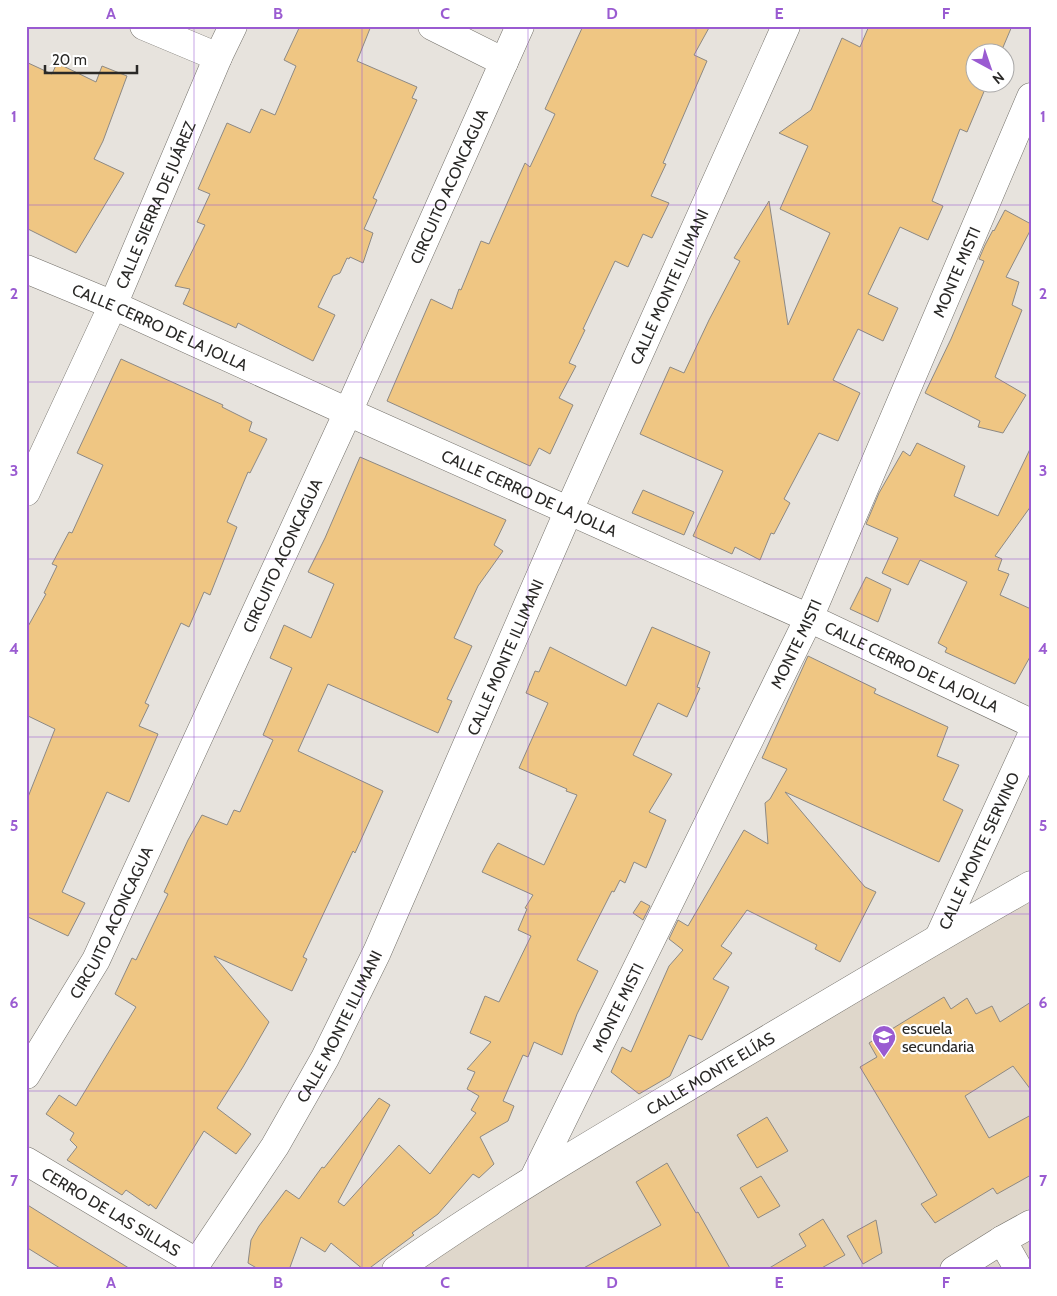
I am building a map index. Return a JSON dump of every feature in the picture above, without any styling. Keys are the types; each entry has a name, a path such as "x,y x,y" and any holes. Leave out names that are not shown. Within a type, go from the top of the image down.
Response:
{"street":[{"path":"144,26 218,58"},
{"name":"CALLE SIERRA DE JUÁREZ","path":"26,492 113,305 233,26"},
{"path":"432,26 504,62"},
{"name":"CIRCUITO ACONCAGUA","path":"26,1075 96,960 348,412 520,26"},
{"name":"CALLE MONTE ILLIMANI","path":"194,1266 275,1146 325,1058 356,996 381,943 569,510 786,26"},
{"name":"MONTE MISTI","path":"534,1178 809,618 1031,97"},
{"name":"CALLE CERRO DE LA JOLLA","path":"26,269 113,305 809,618 1031,723"},
{"name":"CALLE MONTE SERVINO","path":"939,937 1031,736"},
{"name":"CALLE MONTE ELÍAS","path":"396,1270 534,1178 939,937 1031,885"},
{"name":"CERRO DE LAS SILLAS","path":"26,1161 194,1266"},
{"path":"954,1270 1031,1224"},
{"path":"1002,1240 1019,1270"}],"shaded area":[{"name":"escuela secundaria","path":"1031,885 1031,1270 396,1270"}],"building":[{"path":"300,26 371,26 357,61 417,87 412,98 417,100 373,198 377,200 364,229 373,233 363,263 350,257 349,259 347,258 340,273 333,276 318,307 335,315 313,361 238,323 236,328 183,304 190,289 175,286 205,225 197,222 210,194 198,189 227,123 250,133 261,109 275,115 296,66 284,60"},
{"path":"583,26 710,26 694,55 707,61 663,163 666,164 651,196 669,203 652,238 643,234 628,267 615,261 569,363 576,366 559,398 573,405 550,454 539,448 530,466 387,401 431,299 452,309 481,241 489,244 525,163 530,167 555,114 545,109"},
{"path":"869,26 1012,26 1005,42 964,42 964,92 984,92 967,132 960,129 932,201 943,206 928,240 900,227 868,294 898,308 883,341 858,329 833,380 860,393 838,441 819,433 784,499 790,503 774,534 771,533 760,560 735,547 732,554 693,536 723,471 640,434 670,367 684,373 740,261 734,258 769,201 788,325 830,233 780,209 808,146 779,133 811,110 842,38 860,47"},
{"path":"26,62 52,74 57,63 96,82 102,66 127,76 103,141 94,159 124,173 76,253 26,228"},
{"path":"1005,210 1031,224 1031,229 1006,277 1019,282 1012,305 1022,310 995,377 1026,395 1003,433 978,427 980,421 925,393 951,339 984,261 979,259 985,245"},
{"path":"121,359 223,405 222,407 252,422 249,431 267,439 250,473 248,472 227,522 237,527 210,595 204,592 189,627 181,623 145,703 149,705 139,726 158,734 129,802 107,792 62,892 85,903 68,936 26,916 26,802 55,729 26,715 26,630 46,594 44,593 57,566 52,564 69,532 72,533 103,465 77,453"},
{"path":"917,443 965,466 954,496 998,516 1031,447 1031,506 995,556 1002,559 998,570 1009,574 1000,595 1031,609 1031,655 1015,684 945,652 947,648 938,643 967,582 920,560 908,585 882,573 898,538 866,524 879,493 903,451 910,456"},
{"path":"360,457 506,520 494,545 503,551 478,586 454,638 472,646 447,699 452,701 438,733 328,684 298,751 383,791 355,853 353,851 303,957 307,959 292,991 214,956 269,1022 217,1108 251,1134 236,1154 204,1131 156,1209 126,1190 122,1195 67,1160 77,1147 70,1140 74,1133 46,1114 59,1095 76,1106 136,1007 115,994 132,958 136,960 168,894 164,892 202,815 227,825 234,810 240,812 273,740 263,735 292,668 270,658 284,625 311,638 334,584 308,572"},
{"path":"643,490 694,512 684,535 632,513"},
{"path":"866,577 891,589 878,622 850,609"},
{"path":"652,627 710,652 697,687 700,688 687,717 658,703 633,755 672,774 649,812 666,820 646,868 634,862 625,883 620,880 614,892 612,891 577,960 598,971 577,1014 562,1055 534,1042 528,1057 523,1055 503,1101 514,1106 508,1121 480,1137 494,1164 479,1178 473,1174 438,1214 412,1233 414,1235 367,1270 364,1270 331,1243 325,1252 301,1237 289,1270 260,1270 248,1263 251,1240 286,1190 299,1199 322,1167 324,1168 379,1098 390,1105 338,1202 344,1206 399,1145 430,1174 476,1113 471,1110 479,1096 467,1089 475,1072 467,1069 491,1042 470,1033 485,996 499,1002 531,936 518,930 527,909 525,908 533,895 482,872 498,843 544,865 577,795 519,768 548,703 526,693 535,671 539,672 550,647 626,686"},
{"path":"808,656 876,689 874,693 948,727 937,756 959,765 943,800 963,810 939,862 785,792 865,887 876,892 840,962 815,949 817,945 747,910 721,946 732,953 713,979 729,987 702,1040 689,1035 670,1076 639,1094 611,1072 622,1047 631,1052 669,966 683,950 669,939 678,920 688,926 744,830 768,844 765,803 770,799 787,769 762,758"},
{"path":"641,901 650,906 643,920 633,913"},
{"path":"944,997 951,1009 967,998 976,1014 992,1006 1000,1022 1031,1002 1031,1090 1013,1066 965,1096 989,1138 1031,1115 1031,1175 997,1194 993,1188 935,1223 921,1204 937,1195 860,1067 877,1057 869,1043"},
{"path":"767,1117 788,1151 757,1168 737,1135"},
{"path":"667,1163 731,1270 580,1270 661,1225 636,1182"},
{"path":"761,1176 780,1206 758,1218 740,1188"},
{"path":"26,1204 132,1270 63,1270 26,1247"},
{"path":"823,1219 845,1255 818,1270 766,1270 806,1246 799,1234"},
{"path":"876,1220 882,1253 863,1264 847,1236"}],"place":[{"name":"escuela secundaria","path":"884,1058"}]}
